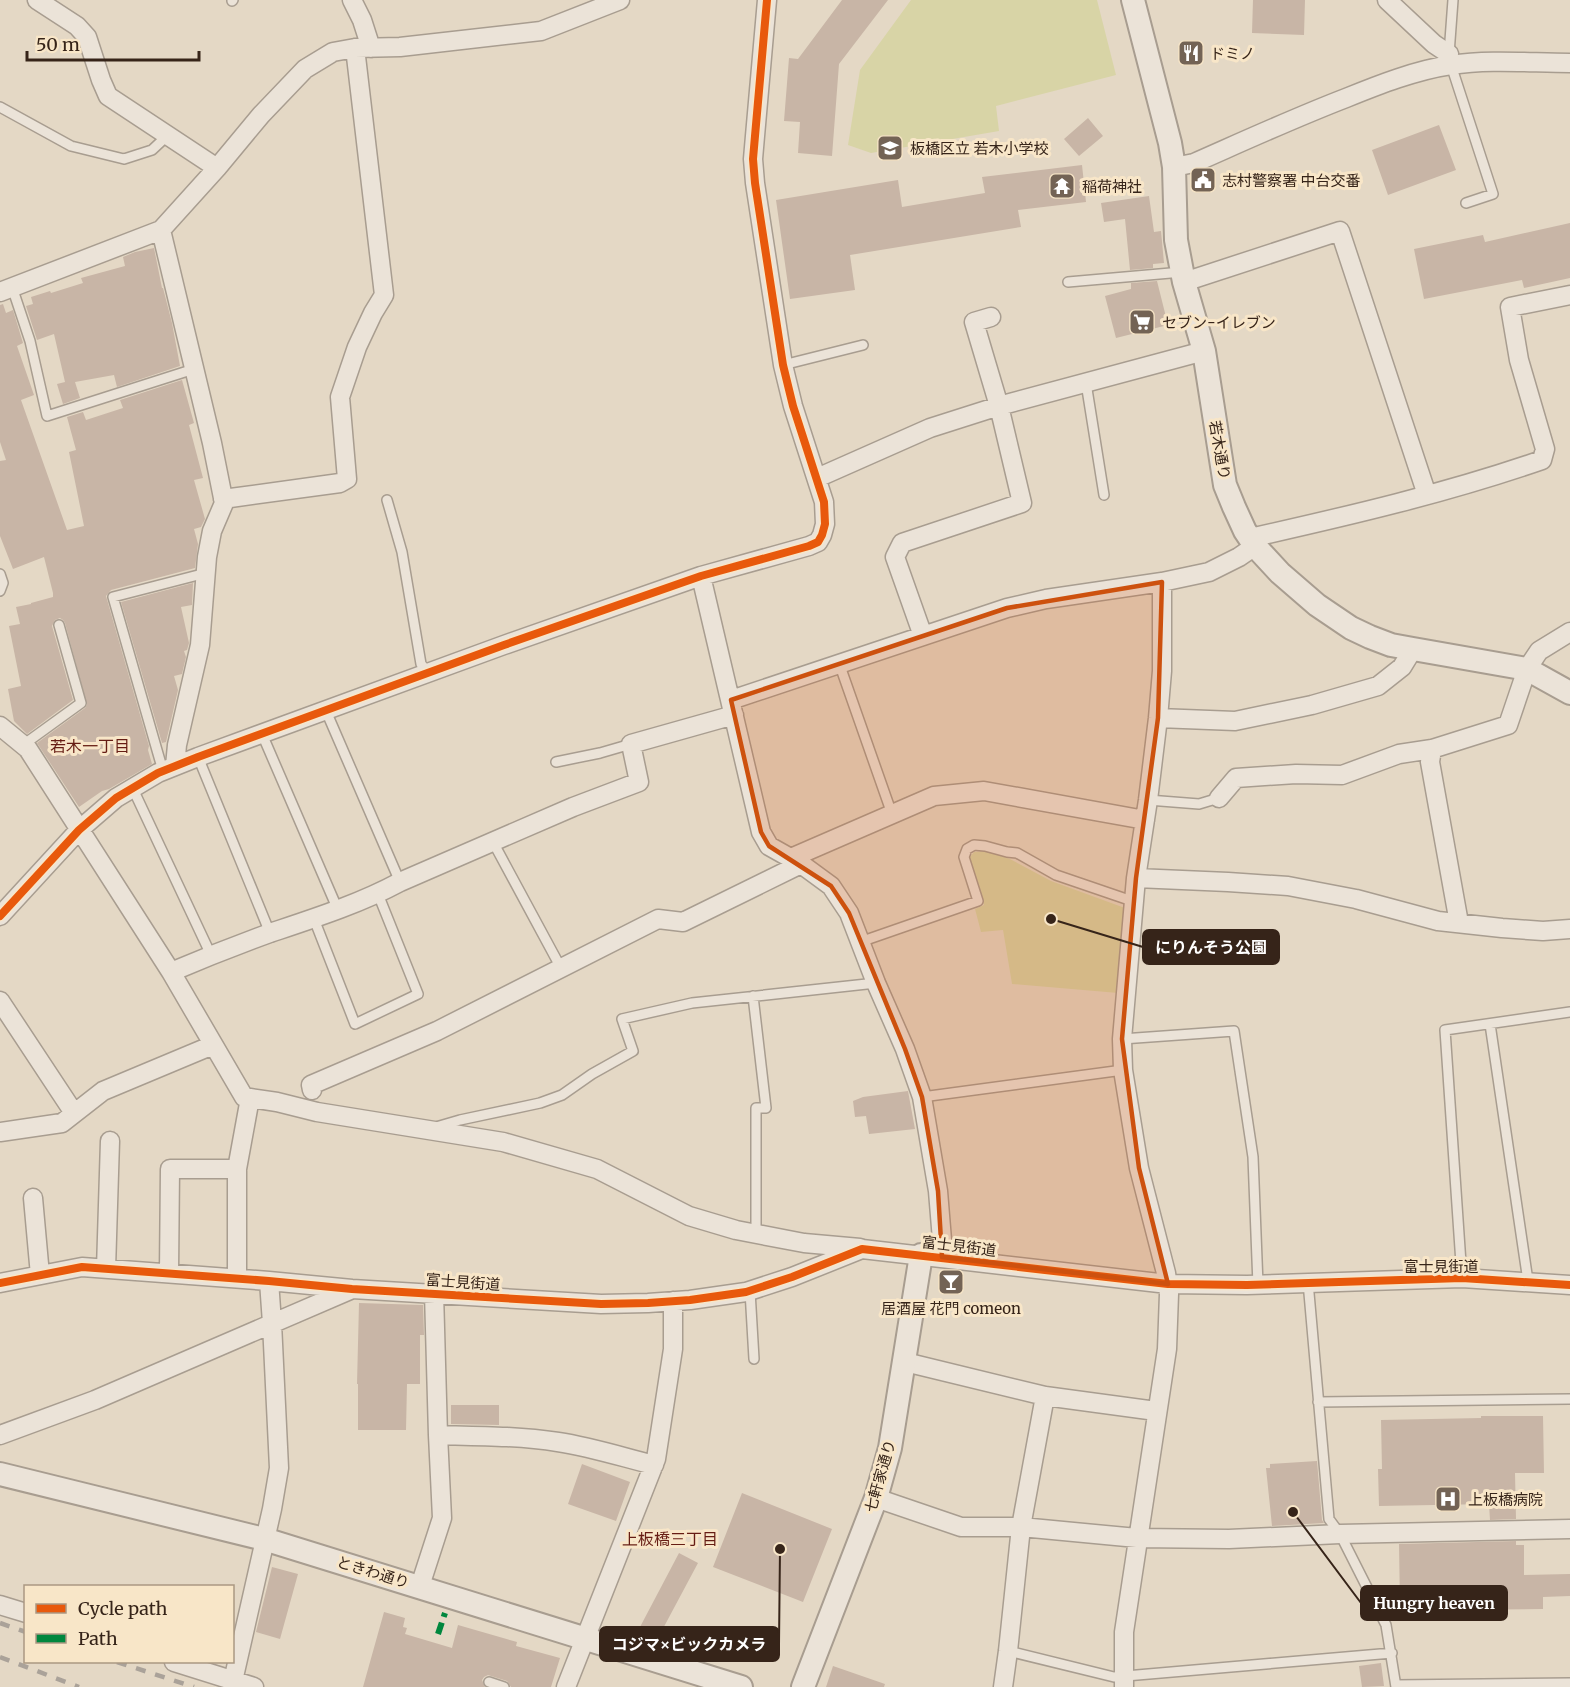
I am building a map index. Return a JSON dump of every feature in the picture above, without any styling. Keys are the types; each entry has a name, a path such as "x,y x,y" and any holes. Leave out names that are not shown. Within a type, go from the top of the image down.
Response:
{"street":[{"path":"37,0 77,27 87,37 108,96 217,168"},
{"path":"223,499 340,483 347,480 340,397 357,347 384,294 362,20 352,0"},
{"path":"6,290 161,230 261,115 305,69 333,52 541,31 620,0"},
{"path":"0,916 80,830 116,798 169,768 428,672 701,576 818,542 825,524 824,502 793,406 783,365 755,183 753,159 767,0"},
{"name":"若木通り","path":"1133,0 1174,166 1176,240 1183,277 1204,351 1226,485 1234,507 1252,542 1292,584 1333,617 1370,637 1391,645 1527,669 1566,686"},
{"path":"1387,0 1450,59"},
{"path":"1174,166 1194,163 1305,114 1450,59 1570,63"},
{"path":"161,230 224,503 213,531 206,573 200,645 177,745 169,768"},
{"path":"1183,277 1340,231 1426,495"},
{"path":"171,972 211,955 378,894 400,882 573,807 639,782 631,744 732,707 839,663 1007,608 1036,601 1162,582 1209,572 1239,557 1252,542 1512,471 1542,460 1545,449 1519,360 1510,307 1570,295"},
{"path":"923,636 895,557 902,543 1022,503 999,406 974,322 991,317"},
{"path":"818,478 930,429 999,406 1204,351"},
{"path":"701,576 761,832 769,846 796,861 831,886 849,913 922,1097 938,1191 942,1240 932,1256"},
{"path":"1124,1682 1124,1632 1167,1349 1169,1294 1139,1168 1123,1070 1122,1039 1136,878 1158,718 1162,670 1162,582"},
{"path":"1220,798 1236,778 1296,774 1342,775 1399,753 1432,748 1508,725 1527,669 1539,651 1570,632"},
{"path":"1158,718 1235,721 1312,705 1378,686 1402,667 1413,649"},
{"path":"0,726 28,749 171,972 244,1097 277,1102 314,1103 429,1129 503,1142 597,1169 689,1216 735,1230 804,1243 862,1249"},
{"path":"1432,748 1430,762 1459,923"},
{"path":"314,1103 310,1085 437,1031 658,919 683,922 796,861 934,796 984,790 1145,820"},
{"path":"1136,878 1288,886 1356,899 1438,921 1543,931 1570,929"},
{"path":"0,1001 74,1113"},
{"path":"2,1128 62,1123 103,1091 213,1045"},
{"path":"237,1278 237,1169 250,1098"},
{"path":"105,1269 110,1141"},
{"path":"169,1273 170,1169 237,1169"},
{"path":"33,1198 40,1275"},
{"name":"富士見街道","path":"0,1283 82,1267 352,1289 601,1304 648,1304 750,1291 862,1249 1168,1284 1258,1285 1462,1278 1570,1285"},
{"name":"七軒家通り","path":"802,1687 876,1498 890,1448 905,1362 932,1256"},
{"path":"233,1681 272,1509 279,1468 269,1281"},
{"path":"0,1436 95,1400 352,1289"},
{"path":"420,1586 442,1518 434,1293"},
{"path":"566,1687 656,1459 673,1349 673,1301"},
{"path":"905,1362 1045,1396 1156,1411"},
{"path":"1003,1687 1021,1527 1045,1396"},
{"path":"438,1436 503,1437 558,1442 654,1465"},
{"name":"ときわ通り","path":"0,1474 264,1539 741,1687"},
{"path":"876,1498 961,1527 1021,1527 1137,1538 1229,1539 1570,1529"},
{"path":"0,1605 24,1612"},
{"path":"177,1663 254,1687"}],"lane":[{"path":"1453,0 1450,59 1492,194 1466,203"},
{"path":"0,107 71,146 124,159 152,150 168,135"},
{"path":"1068,282 1183,277"},
{"path":"6,290 30,341 47,416 194,369"},
{"path":"783,365 863,345"},
{"path":"1086,383 1104,495"},
{"path":"387,500 402,552 421,664 428,672"},
{"path":"169,768 113,597 206,573"},
{"path":"0,574 3,583 0,591"},
{"path":"23,746 81,703 59,625"},
{"path":"839,663 892,814"},
{"path":"326,711 400,882"},
{"path":"262,734 338,910"},
{"path":"556,762 631,744"},
{"path":"198,757 270,933"},
{"path":"133,789 211,955"},
{"path":"1148,800 1199,804 1220,798"},
{"path":"494,842 561,968"},
{"path":"860,942 978,901 964,857 967,849 974,845 1017,853 1056,875 1135,902"},
{"path":"314,919 356,1024 418,994 378,894"},
{"path":"429,1129 540,1103 562,1095 592,1074 633,1052 622,1019 692,1003 876,983"},
{"path":"753,996 766,1108 756,1108 756,1234"},
{"path":"1462,1278 1444,1030 1570,1012"},
{"path":"1490,1024 1528,1281"},
{"path":"1122,1039 1234,1031 1253,1157 1258,1285"},
{"path":"922,1097 1123,1070"},
{"path":"1308,1282 1329,1519 1340,1534 1386,1625 1396,1686 1570,1683"},
{"path":"750,1291 754,1359"},
{"path":"1318,1402 1570,1399"},
{"path":"1008,1651 1114,1677 1124,1682 1392,1653"},
{"path":"489,1682 504,1687"}],"highlighted area":[{"path":"1162,582 1158,718 1136,878 1122,1039 1139,1168 1168,1284 942,1257 938,1191 922,1097 905,1049 849,913 831,886 769,846 761,832 731,700 1007,608"}],"shaded area":[{"path":"911,0 1097,0 1116,75 996,106 999,131 871,153 848,145 860,70"},
{"path":"985,851 1010,859 1051,881 1125,908 1118,993 1012,984 1003,930 981,932 975,909 984,905 969,858 974,852"}],"building":[{"path":"842,0 888,0 839,64 832,156 798,153 800,122 784,121 789,58 798,59"},
{"path":"1253,0 1305,0 1304,35 1252,33"},
{"path":"1088,118 1103,136 1079,156 1064,139"},
{"path":"1439,125 1456,170 1388,195 1372,150"},
{"path":"1082,165 1086,202 1018,210 1021,227 850,255 855,290 790,299 776,200 898,180 902,207 985,193 982,177"},
{"path":"1149,196 1154,232 1161,231 1164,263 1153,264 1153,268 1130,270 1125,219 1104,222 1101,203"},
{"path":"1570,223 1570,278 1524,288 1522,280 1424,299 1414,249 1483,235 1485,242"},
{"path":"154,248 180,366 117,387 114,375 75,382 80,398 63,404 57,384 65,382 54,334 37,340 26,306 33,304 31,297 83,283 81,278 125,266 123,257"},
{"path":"1157,281 1168,325 1116,338 1105,296 1131,289 1131,283"},
{"path":"3,304 6,313 13,310 23,343 17,346 34,395 21,400 67,530 84,526 69,452 76,450 67,417 83,412 86,420 123,408 120,400 182,380 194,423 189,425 203,478 194,480 205,519 201,527 194,529 198,544 195,568 111,590 106,596 149,746 152,764 102,791 79,807 37,743 87,705 63,620 60,618 55,620 52,626 73,700 27,734 14,721 8,689 21,686 9,626 20,624 16,607 53,597 53,593 44,557 13,569 0,536 0,461 6,460 0,442 0,305"},
{"path":"193,583 192,605 181,607 189,643 187,650 184,651 186,657 182,674 174,676 178,690 166,742 162,743 121,602"},
{"path":"908,1091 915,1129 869,1134 866,1116 855,1117 853,1101 863,1097"},
{"path":"359,1303 423,1305 424,1335 420,1335 420,1384 407,1384 406,1430 358,1430"},
{"path":"451,1405 499,1405 499,1425 451,1424"},
{"path":"1481,1416 1543,1416 1544,1473 1515,1473 1516,1519 1490,1520 1489,1504 1379,1506 1378,1469 1382,1469 1381,1420 1481,1418"},
{"path":"1317,1461 1324,1523 1272,1526 1266,1468 1270,1468 1270,1464"},
{"path":"582,1464 630,1482 616,1521 568,1504"},
{"path":"742,1493 832,1529 803,1602 713,1567"},
{"path":"1516,1541 1516,1545 1524,1545 1524,1575 1570,1574 1570,1596 1543,1597 1543,1609 1436,1610 1436,1605 1400,1605 1399,1544"},
{"path":"679,1553 698,1563 659,1636 640,1627"},
{"path":"272,1567 298,1574 280,1639 256,1632"},
{"path":"384,1612 405,1618 403,1627 407,1628 405,1634 452,1648 458,1625 517,1642 516,1646 560,1658 551,1687 511,1687 507,1681 488,1675 482,1680 485,1687 363,1687"},
{"path":"1381,1663 1384,1686 1362,1687 1359,1666"},
{"path":"833,1666 885,1684 884,1687 826,1687"}],"railway":[{"path":"0,1623 24,1631"},
{"path":"0,1657 79,1687"},
{"path":"120,1663 194,1687"}],"marked path":[{"path":"438,1634 445,1613"}],"cycle path":[{"path":"0,916 79,830 116,798 158,773 504,645 701,576 818,542 825,524 824,502 793,406 783,365 755,183 753,159 767,0"},
{"path":"0,1283 82,1267 352,1289 601,1304 648,1303 746,1292 792,1277 862,1249 1168,1284 1247,1285 1462,1278 1570,1285"}],"place":[{"name":"ドミノ","path":"1191,53"},
{"name":"板橋区立 若木小学校","path":"890,148"},
{"name":"志村警察署 中台交番","path":"1203,180"},
{"name":"稲荷神社","path":"1062,186"},
{"name":"セブン-イレブン","path":"1142,322"},
{"name":"にりんそう公園","path":"1051,919"},
{"name":"居酒屋 花門 comeon","path":"951,1282"},
{"name":"上板橋病院","path":"1448,1499"},
{"name":"Hungry heaven","path":"1293,1512"},
{"name":"コジマ×ビックカメラ","path":"780,1549"}],"district":[{"name":"若木一丁目","path":"90,746"},
{"name":"上板橋三丁目","path":"670,1539"}]}
